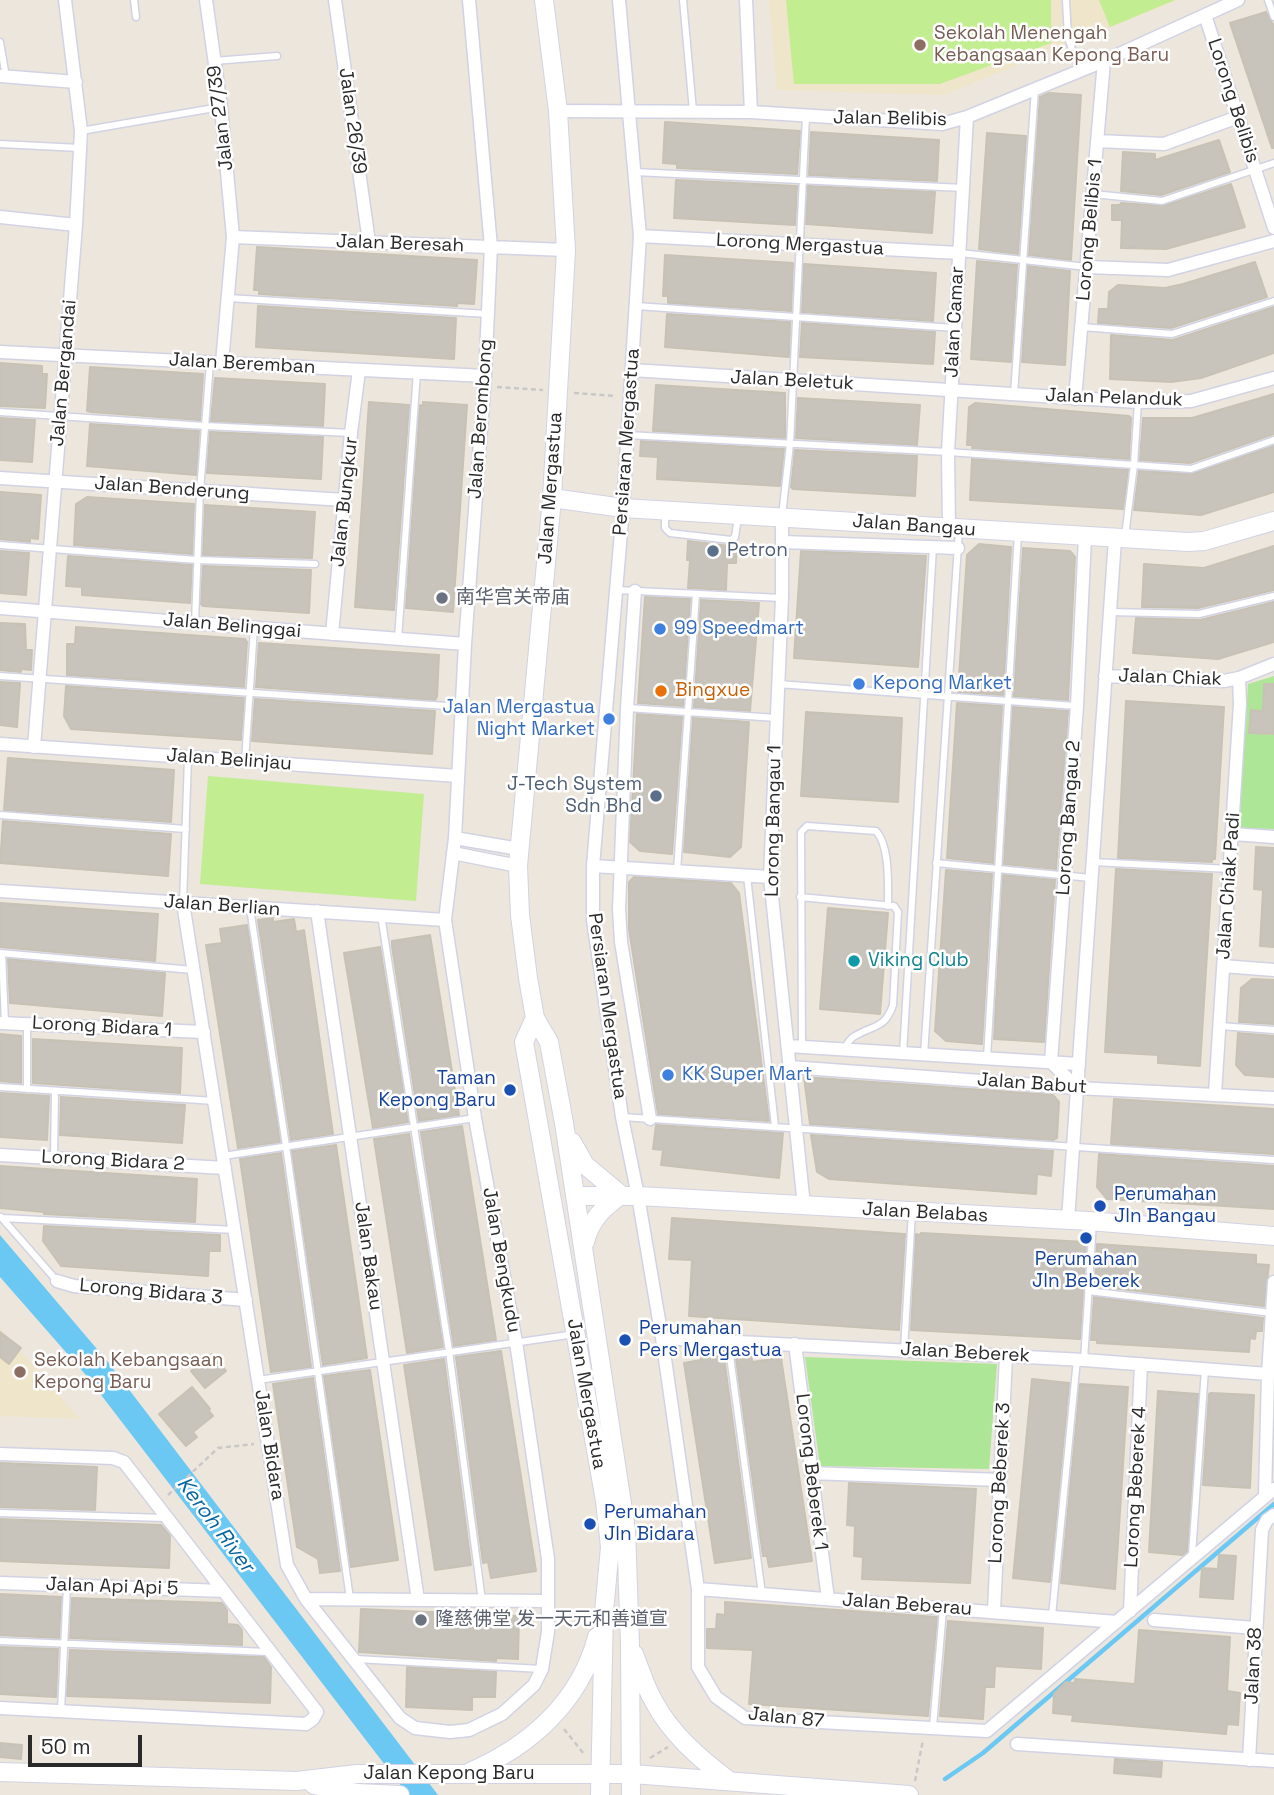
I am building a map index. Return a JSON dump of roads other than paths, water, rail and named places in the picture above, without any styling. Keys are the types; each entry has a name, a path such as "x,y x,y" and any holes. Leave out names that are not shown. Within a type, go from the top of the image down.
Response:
{"main road":[{"name":"Jalan Mergastua","path":"544,0 558,111 566,250 552,498 519,857 520,915 534,1018 549,1042 564,1123 626,1530 631,1795"},
{"name":"Jalan Bangau","path":"552,498 623,508 1120,539 1204,541 1274,521"},
{"name":"Jalan Mergastua","path":"534,1018 524,1042 558,1228 610,1547 604,1612 600,1795"},
{"path":"564,1123 576,1153 585,1165 630,1196 598,1214 584,1245"},
{"path":"544,1146 562,1180 576,1196 563,1214 558,1228"},
{"name":"Jalan Belabas","path":"576,1196 630,1196 1068,1220 1274,1236"},
{"path":"460,1775 510,1752 554,1716 586,1673 604,1612"},
{"path":"630,1644 653,1701 681,1739 728,1780"},
{"name":"Jalan Kepong Baru","path":"0,1772 297,1781 356,1774 632,1774 912,1789"},
{"name":"Jalan Kepong Baru","path":"297,1781 356,1793 400,1795"}],"street":[{"name":"Jalan Bergandai","path":"34,747 76,225 81,131 65,0"},
{"name":"Jalan 27/39","path":"206,0 221,107 233,237 228,298 216,363"},
{"name":"Jalan 26/39","path":"335,0 369,242"},
{"name":"Jalan Berombong","path":"445,920 455,838 491,247 469,0"},
{"name":"Persiaran Mergastua","path":"619,0 640,236 623,508 593,866 593,920 622,1117 630,1196 662,1338 698,1589"},
{"path":"746,0 751,112"},
{"name":"Jalan Belibis","path":"558,111 751,112 942,124 967,117 1104,61 1238,0"},
{"name":"Lorong Belibis","path":"1205,15 1274,228"},
{"name":"Lorong Belibis 1","path":"1075,399 1104,61"},
{"path":"3,76 76,82"},
{"name":"Jalan Camar","path":"954,528 948,452 967,117"},
{"path":"1097,141 1164,144 1238,117"},
{"path":"0,217 76,225"},
{"name":"Lorong Mergastua","path":"640,236 959,253"},
{"name":"Jalan Beresah","path":"233,237 566,250"},
{"path":"1087,267 1168,270 1274,242"},
{"name":"Jalan Beremban","path":"0,352 485,376"},
{"name":"Jalan Bungkur","path":"332,634 359,370"},
{"name":"Jalan Beletuk","path":"632,370 951,389"},
{"name":"Jalan Pelanduk","path":"951,389 1075,399 1191,401 1273,381"},
{"name":"Jalan Benderung","path":"0,478 344,500"},
{"name":"Lorong Bangau 1","path":"782,518 782,598 770,877 804,1206"},
{"name":"Lorong Bangau 2","path":"1051,1062 1077,706 1085,537"},
{"name":"Lorong Bangau 2","path":"1068,1220 1105,676 1120,539"},
{"path":"782,542 958,548"},
{"path":"635,591 618,909 650,1119"},
{"name":"Jalan Belinggai","path":"0,608 465,644"},
{"name":"Jalan Chiak","path":"1105,676 1224,681 1274,664"},
{"name":"Jalan Chiak Padi","path":"1215,1094 1233,834 1239,678"},
{"name":"Jalan Belinjau","path":"0,744 458,776"},
{"path":"1233,834 1274,837"},
{"path":"455,838 519,857"},
{"path":"453,853 519,857"},
{"path":"593,866 770,877"},
{"name":"Jalan Berlian","path":"0,891 445,920"},
{"name":"Jalan Bidara","path":"183,903 288,1565 306,1598 400,1718 415,1728 450,1732 469,1730 502,1714 534,1685 542,1669 548,1632 548,1601"},
{"name":"Jalan Bakau","path":"317,911 418,1600"},
{"name":"Jalan Bengkudu","path":"445,920 475,1118 516,1342 548,1559 548,1601"},
{"path":"1223,967 1274,970"},
{"name":"Lorong Bidara 1","path":"3,1023 204,1032"},
{"name":"Jalan Babut","path":"788,1046 1079,1064"},
{"path":"1051,1062 1077,1088"},
{"name":"Jalan Babut","path":"790,1068 1077,1088 1274,1098"},
{"name":"Lorong Bidara 2","path":"0,1154 224,1162"},
{"name":"Lorong Bidara 3","path":"57,1281 74,1286 246,1300"},
{"path":"1270,1492 1268,1374 1274,1282"},
{"name":"Jalan Beberek","path":"662,1338 1081,1359 1268,1374"},
{"name":"Lorong Beberek 1","path":"795,1344 828,1599"},
{"name":"Lorong Beberek 3","path":"994,1611 1006,1356"},
{"name":"Lorong Beberek 4","path":"1130,1611 1142,1364"},
{"path":"0,1454 113,1458 124,1462 317,1712 306,1724 0,1708"},
{"path":"811,1473 1000,1480"},
{"name":"Jalan 87","path":"698,1589 698,1667 716,1697 744,1718 987,1731 1270,1492"},
{"name":"Jalan 38","path":"1249,1760 1262,1530 1267,1520 1274,1515"},
{"name":"Jalan Api Api 5","path":"0,1583 224,1591"},
{"name":"Jalan Beberau","path":"698,1589 1117,1622"},
{"path":"306,1598 548,1601"},
{"path":"1154,1620 1255,1628"},
{"path":"1017,1744 1274,1761"}],"lane":[{"path":"134,0 136,17"},
{"path":"683,0 693,111"},
{"path":"1066,0 1068,38 1080,71"},
{"path":"1269,0 1274,17"},
{"path":"0,42 3,76"},
{"path":"214,61 277,56"},
{"path":"1014,394 1035,89"},
{"path":"81,131 221,107"},
{"path":"782,518 790,444 806,116"},
{"path":"0,144 80,148"},
{"path":"1093,194 1162,201 1274,163"},
{"path":"635,172 963,188"},
{"path":"959,253 1087,267"},
{"path":"228,298 488,314"},
{"path":"1082,327 1172,334 1274,301"},
{"path":"636,306 955,328"},
{"path":"195,623 205,426 216,363"},
{"path":"398,639 417,372"},
{"path":"1120,539 1134,465 1138,402"},
{"path":"0,412 351,433"},
{"path":"627,435 948,452 1191,469 1274,440"},
{"path":"666,511 665,528 670,533 731,540 735,537 738,515"},
{"path":"924,1055 958,548 954,528"},
{"path":"987,1058 1018,533"},
{"path":"0,545 197,560 315,565"},
{"path":"904,1054 933,547"},
{"path":"615,590 782,598"},
{"path":"677,871 696,594"},
{"path":"1110,612 1199,614 1274,596"},
{"path":"245,761 254,628"},
{"path":"0,676 462,707"},
{"path":"778,684 1077,706"},
{"path":"627,708 777,718"},
{"path":"183,903 188,757"},
{"path":"0,815 186,829"},
{"path":"802,1047 800,897 803,828 807,826 876,831 883,838 888,906"},
{"path":"1093,862 1230,869"},
{"path":"936,863 1091,878"},
{"path":"747,876 775,1126"},
{"path":"800,897 894,906 898,912 893,1005 889,1017 876,1028 853,1037 843,1050"},
{"path":"249,908 286,1146 350,1599"},
{"path":"381,915 449,1351 482,1601"},
{"path":"3,1023 1,953 194,971"},
{"path":"27,1024 27,1089"},
{"path":"1219,1026 1274,1030"},
{"path":"0,1087 215,1101"},
{"path":"54,1158 55,1091"},
{"path":"622,1117 1274,1160"},
{"path":"224,1162 286,1146 475,1118"},
{"path":"904,1350 912,1212"},
{"path":"1,1217 235,1230"},
{"path":"1,1217 57,1281"},
{"path":"1052,1616 1081,1359 1093,1222"},
{"path":"1088,1291 1272,1313"},
{"path":"258,1380 575,1334"},
{"path":"728,1341 762,1594"},
{"path":"1192,1558 1205,1369"},
{"path":"0,1513 167,1518"},
{"path":"61,1711 67,1586"},
{"path":"929,1729 944,1607"},
{"path":"0,1641 271,1652"},
{"path":"354,1659 542,1669"}],"water":[{"name":"Keroh River","path":"0,1235 108,1362 438,1795 408,1795 85,1374 0,1277"}],"waterway":[{"path":"945,1779 983,1753 1274,1504"}],"place":[{"name":"Sekolah Menengah Kebangsaan Kepong Baru","path":"920,45"},
{"name":"Petron","path":"713,551"},
{"name":"南华宫关帝庙","path":"442,598"},
{"name":"99 Speedmart","path":"660,629"},
{"name":"Kepong Market","path":"859,684"},
{"name":"Bingxue","path":"661,691"},
{"name":"Jalan Mergastua Night Market","path":"609,719"},
{"name":"J-Tech System Sdn Bhd","path":"656,796"},
{"name":"Viking Club","path":"854,961"},
{"name":"KK Super Mart","path":"668,1075"},
{"name":"Taman Kepong Baru","path":"510,1090"},
{"name":"Perumahan Jln Bangau","path":"1100,1206"},
{"name":"Perumahan Jln Beberek","path":"1086,1238"},
{"name":"Perumahan Pers Mergastua","path":"625,1340"},
{"name":"Sekolah Kebangsaan Kepong Baru","path":"20,1372"},
{"name":"Perumahan Jln Bidara","path":"590,1524"},
{"name":"隆慈佛堂 发一天元和善道宣","path":"421,1620"}]}
